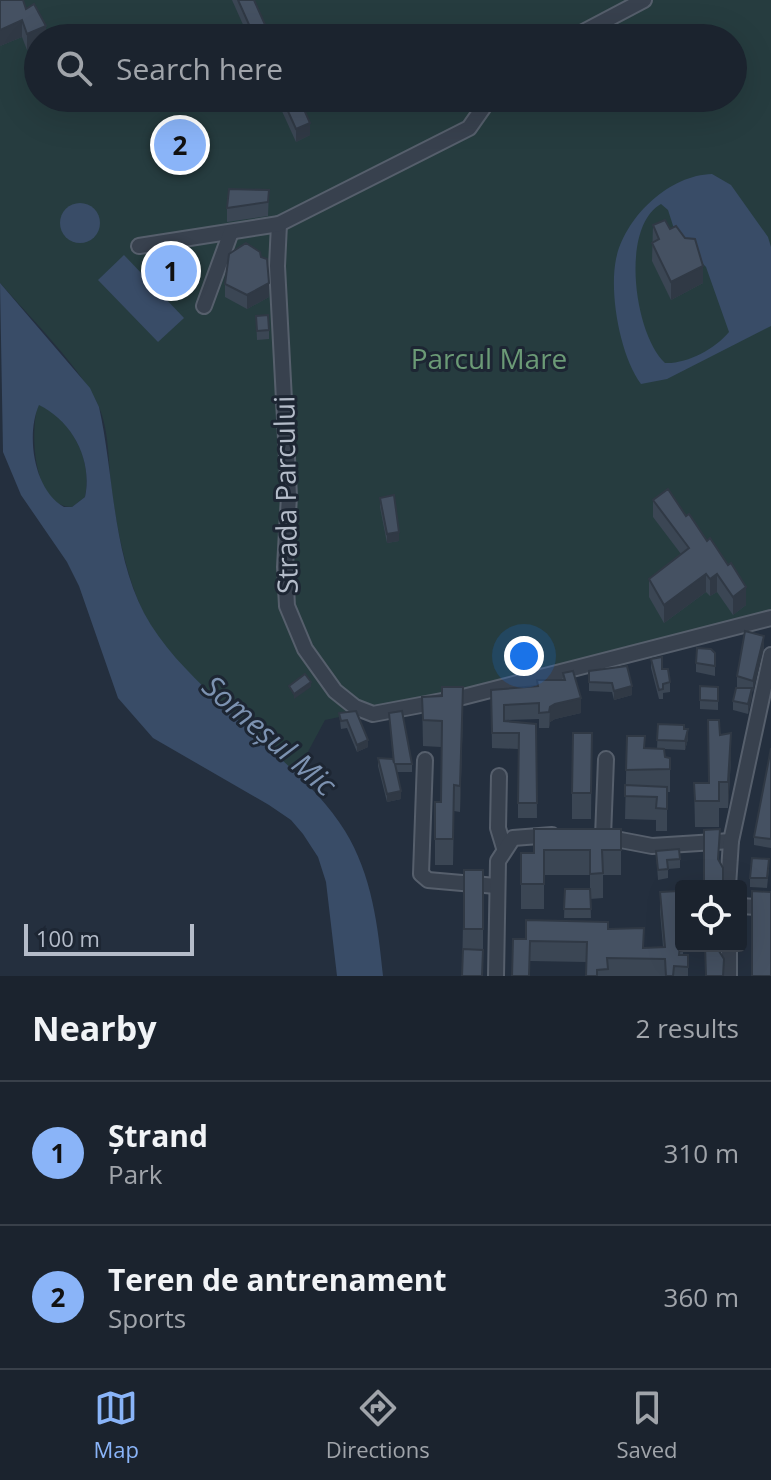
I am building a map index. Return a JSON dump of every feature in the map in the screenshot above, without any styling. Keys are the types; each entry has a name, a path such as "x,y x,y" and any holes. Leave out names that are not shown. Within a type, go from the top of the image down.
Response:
{"street":[{"path":"599,24 644,0"},
{"path":"139,246 279,224 469,128 480,112"},
{"name":"Strada Parcului","path":"279,224 277,266 289,496 285,567 287,606 305,649 335,691 355,707 373,714 463,697 771,618"},
{"path":"204,306 231,232"},
{"path":"728,880 731,841 771,655"},
{"path":"588,836 606,759"},
{"path":"425,760 421,874 428,880 496,886"},
{"path":"499,776 498,828 508,843"},
{"path":"496,976 498,861 508,843 526,835 588,836 652,846 731,841"},
{"path":"747,906 771,908"},
{"path":"729,952 729,976"}],"green space":[{"name":"Parcul Mare","path":"0,0 771,0 771,616 480,688 325,720 296,774 211,698 154,632 136,596 123,552 103,417 81,377 0,283"},
{"path":"38,404 61,420 83,456 87,483 85,497 72,507 59,504 49,495 42,482 37,466 34,431"}],"water":[{"path":"712,174 731,185 768,237 771,247 771,326 667,379 641,384 627,357 618,324 614,289 616,259 629,228 651,201 665,190 696,176","holes":["661,204 668,210 676,235 706,267 729,332 700,354 673,363 665,363 654,349 639,307 636,282 640,235 648,217"]},
{"path":"80,203 94,209 100,223 94,237 80,243 66,237 60,223 66,209"},
{"path":"124,255 184,318 158,342 98,280"},
{"path":"0,283 90,388 99,407 126,564 133,589 151,625 185,668 318,795 345,831 368,883 383,976 337,976 326,882 318,857 291,820 153,738 118,698 79,586 67,562 21,495 3,452","holes":["39,405 70,431 86,469 85,497 72,507 64,507 53,499 45,488 35,460 33,431"]}],"building":[{"path":"0,0 23,0 26,9 34,4 45,24 24,26 22,20 0,30"},
{"path":"238,0 254,0 265,24 249,24"},
{"path":"288,112 305,112 310,123 296,129"},
{"path":"229,189 269,190 268,202 227,208"},
{"path":"665,220 670,229 676,226 685,238 695,239 703,266 671,282 652,243 659,239 653,225"},
{"path":"246,243 267,259 269,283 247,295 225,284 229,254"},
{"path":"268,315 269,330 257,331 256,316"},
{"path":"668,489 707,541 710,538 728,565 731,563 746,587 733,597 717,574 710,579 706,574 664,605 649,579 689,548 653,500"},
{"path":"394,495 399,532 387,534 380,498"},
{"path":"745,631 764,636 753,681 737,676"},
{"path":"697,648 711,649 715,653 715,666 696,663"},
{"path":"662,657 662,669 668,669 670,682 663,684 663,689 659,690 651,659"},
{"path":"627,666 632,686 614,691 612,683 589,682 589,671"},
{"path":"573,671 581,698 555,704 549,712 539,713 539,703 504,705 504,721 536,724 537,803 518,803 519,733 492,733 491,690 538,686 537,680 565,680 563,673"},
{"path":"305,674 311,682 294,694 289,686"},
{"path":"700,686 718,687 718,701 700,700"},
{"path":"442,687 463,687 460,786 454,785 453,839 435,839 435,802 441,802 442,721 423,720 422,697 442,696"},
{"path":"736,688 752,688 748,704 733,701"},
{"path":"356,711 368,740 357,745 347,720 341,721 339,713"},
{"path":"402,711 412,764 395,764 401,791 387,794 378,758 393,759 394,763 389,713"},
{"path":"708,720 719,720 720,735 731,733 728,782 719,782 719,801 695,801 694,783 709,783"},
{"path":"658,724 684,725 684,729 688,729 685,741 657,740"},
{"path":"573,733 592,733 591,793 572,793"},
{"path":"627,736 645,736 644,748 664,749 665,757 670,758 670,769 626,770"},
{"path":"771,748 771,839 754,837"},
{"path":"625,785 667,787 667,809 656,808 657,797 625,796"},
{"path":"534,829 621,829 621,850 602,850 603,873 590,874 590,850 544,850 544,884 521,884 521,853 534,853"},
{"path":"720,829 718,859 723,868 723,880 704,880 704,830"},
{"path":"679,849 680,859 667,860 668,869 658,870 656,851"},
{"path":"752,858 769,859 767,878 750,878"},
{"path":"464,870 483,870 483,929 464,929"},
{"path":"565,889 590,889 591,909 564,909"},
{"path":"675,891 675,952 688,955 688,967 674,966 673,976 666,976 665,959 607,958 608,969 597,970 597,976 586,976 587,942 530,941 529,976 512,976 513,939 526,939 526,920 608,922 608,929 644,928 643,948 665,947 660,892"},
{"path":"752,891 771,892 771,976 752,976"},
{"path":"463,949 483,950 482,976 462,976"},
{"path":"705,952 720,952 724,959 723,976 706,976"}],"place":[{"name":"Teren de antrenament","path":"180,145"},
{"name":"Ștrand","path":"171,271"}],"water label":[{"name":"Someșul Mic","path":"270,735"}]}
